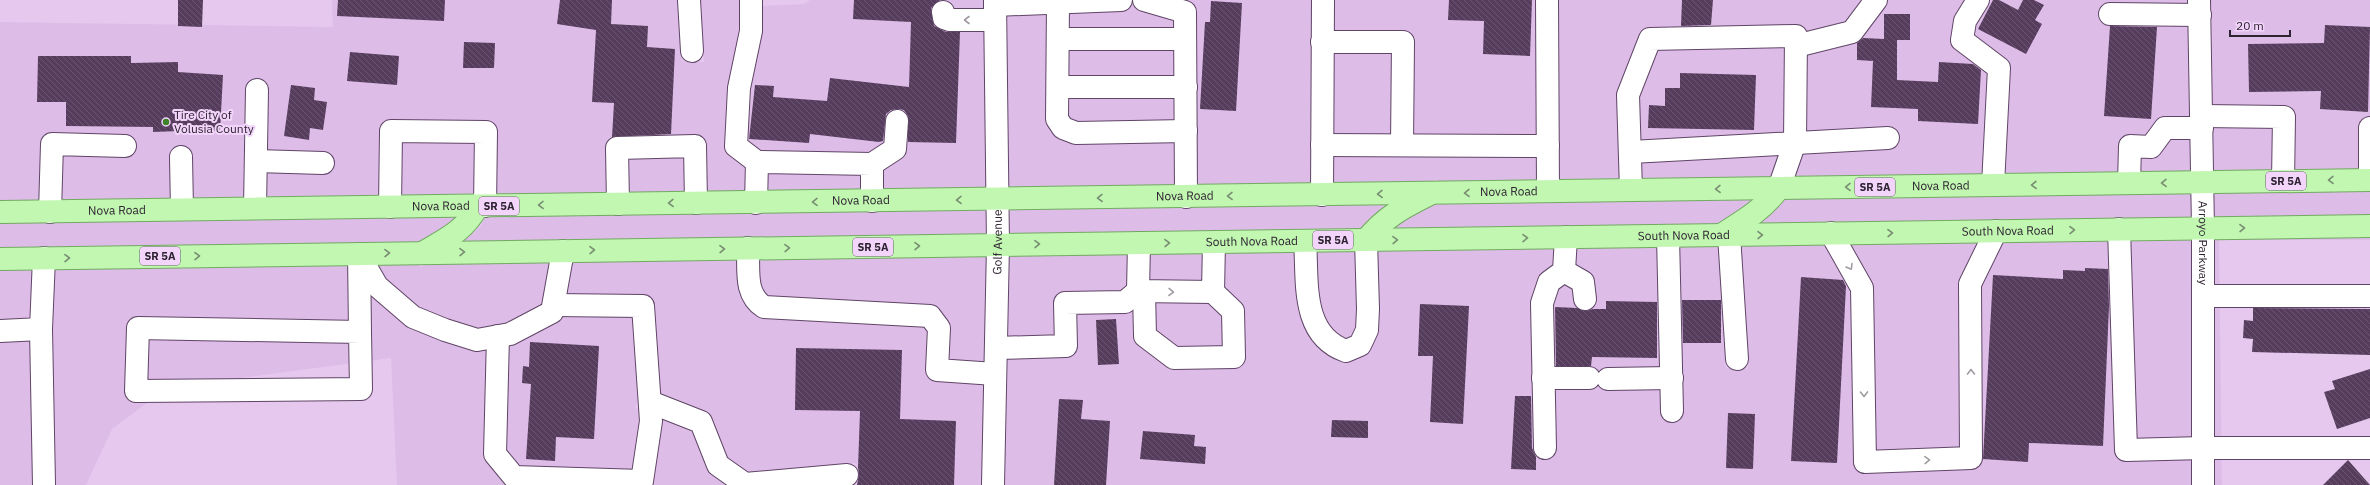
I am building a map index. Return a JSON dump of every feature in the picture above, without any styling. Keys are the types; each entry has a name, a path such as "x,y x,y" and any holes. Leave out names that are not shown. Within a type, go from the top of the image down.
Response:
{"main road":[{"name":"Nova Road","path":"0,212 2370,180"},
{"path":"1725,235 1755,214 1769,202 1779,188"},
{"path":"1366,240 1378,226 1394,212 1433,193"},
{"path":"423,253 460,231 482,206"},
{"name":"South Nova Road","path":"998,245 2370,226"},
{"name":"SR 5A","path":"0,259 998,245"}],"street":[{"path":"689,0 692,51"},
{"path":"751,0 751,31 739,88 736,146 757,162 872,164 895,149 896,121"},
{"path":"943,12 944,18 950,20 995,9 1058,3 1121,0"},
{"path":"1144,0 1185,12 1186,197"},
{"path":"1322,195 1323,0"},
{"path":"1547,0 1548,191"},
{"path":"1796,46 1852,32 1876,0"},
{"path":"1978,0 1965,21 1962,40 1999,68 1993,185"},
{"path":"1058,3 1057,119 1063,128 1076,133 1186,131"},
{"path":"2110,14 2200,8"},
{"name":"Arroyo Parkway","path":"2200,8 2203,228 2203,485"},
{"name":"Golf Avenue","path":"993,485 998,245 995,9"},
{"path":"1631,190 1628,95 1650,39 1796,36 1795,142 1779,188"},
{"path":"1058,39 1185,39"},
{"path":"1322,42 1403,42 1402,145"},
{"path":"1058,87 1186,87"},
{"path":"255,208 258,90"},
{"path":"2129,183 2130,146 2151,147 2165,128 2202,122 2284,117 2283,181"},
{"path":"2370,128 2370,180"},
{"path":"390,207 391,132 486,132 482,206"},
{"path":"1631,152 1888,138"},
{"path":"50,212 52,144 125,146"},
{"path":"1322,145 1548,146"},
{"path":"618,204 617,148 687,146 695,146 696,203"},
{"path":"181,156 182,209"},
{"path":"256,162 323,163"},
{"path":"756,202 757,162"},
{"path":"872,164 872,201"},
{"path":"2119,229 2126,450 2203,448 2370,448"},
{"path":"1831,234 1862,288 1865,462 1971,458 1970,284 1996,231"},
{"path":"1725,235 1736,359"},
{"path":"1668,236 1672,411"},
{"path":"1564,271 1566,237"},
{"path":"1305,241 1310,315 1316,328 1325,338 1336,348 1346,351 1360,345 1367,330 1368,309 1366,240"},
{"path":"1213,292 1214,242"},
{"path":"996,348 1066,346 1066,303 1125,302 1141,291 1213,292 1233,311 1234,357 1174,358 1145,336 1141,291 1139,243"},
{"path":"748,248 750,291 756,302 764,307 930,316 939,328 937,370 995,374"},
{"path":"359,254 377,286 413,317 445,330 477,340 510,334 552,312 563,251"},
{"path":"359,254 361,389 136,391 138,328 360,332"},
{"path":"44,258 41,329 44,485"},
{"path":"1564,271 1583,282 1585,298"},
{"path":"1545,448 1542,303 1549,282 1564,271"},
{"path":"2203,296 2370,296"},
{"path":"498,336 495,454 514,477 642,481 651,421 643,306 554,305"},
{"path":"0,331 41,329"},
{"path":"1543,378 1672,378"},
{"path":"650,402 701,422 718,465 745,484 847,474"}],"shaded area":[{"path":"332,0 678,0 682,61 704,62 701,0 739,0 739,29 728,85 725,134 748,137 751,90 762,34 762,6 804,4 810,0 984,0 987,189 480,195 474,192 471,196 0,201 0,22 333,27"},
{"path":"1007,0 1964,0 1955,15 1950,38 1972,43 1976,25 1991,0 2188,0 2191,172 1438,183 1436,179 1429,183 1009,189"},
{"path":"2211,0 2370,0 2370,169 2214,172"},
{"path":"2370,190 2370,216 2215,218 2214,192"},
{"path":"2191,193 2192,218 1759,224 1777,209 1786,199"},
{"path":"1754,199 1716,225 1392,229 1402,221 1436,204"},
{"path":"1386,204 1360,230 1010,234 1010,210"},
{"path":"987,210 987,235 463,242 480,227 486,216"},
{"path":"458,217 452,223 418,242 0,248 0,222"},
{"path":"2370,237 2370,240 2219,240 2222,485 2214,485 2215,239"},
{"path":"2192,239 2192,485 1005,485 1010,255 1716,246 1719,249 1726,368 1748,369 1741,245"},
{"path":"987,255 982,485 850,485 861,484 856,463 747,473 728,459 712,419 643,388 635,407 692,430 729,485 397,485 391,358 167,388 112,429 86,485 0,485 0,269 417,264 421,267 427,263"}],"building":[{"path":"178,0 203,0 202,27 178,26"},
{"path":"338,0 445,0 444,21 337,16"},
{"path":"560,0 612,0 611,24 648,26 647,47 675,49 671,134 612,137 614,103 592,102 596,30 557,24"},
{"path":"854,0 940,0 931,8 934,26 946,32 960,32 956,143 908,142 908,116 904,110 898,109 891,110 886,114 883,141 879,142 810,134 809,143 749,139 755,85 774,86 773,97 827,101 830,78 909,87 911,22 853,19"},
{"path":"1449,0 1532,0 1530,56 1483,54 1484,21 1448,20"},
{"path":"1682,0 1713,0 1711,25 1681,26"},
{"path":"1993,0 1999,0 2018,10 2023,0 2034,0 2044,5 2035,20 2042,24 2026,54 1978,29"},
{"path":"1211,1 1242,3 1236,111 1200,109 1205,22 1210,22"},
{"path":"1884,14 1910,14 1910,40 1897,40 1897,80 1938,82 1939,62 1973,64 1981,70 1978,124 1918,121 1918,109 1871,107 1873,61 1857,60 1857,43 1863,38 1884,39"},
{"path":"2325,25 2370,27 2368,112 2320,109 2321,91 2249,92 2248,44 2324,43"},
{"path":"2110,26 2157,27 2151,119 2104,116"},
{"path":"464,42 495,43 494,68 463,68"},
{"path":"350,52 399,56 397,85 347,81"},
{"path":"38,56 131,56 131,63 178,62 178,72 223,75 220,131 179,129 179,131 153,132 153,127 66,126 66,102 37,102"},
{"path":"1680,73 1756,75 1754,130 1648,128 1649,105 1665,106 1665,88 1680,88"},
{"path":"291,85 315,88 314,100 327,102 323,130 310,128 309,140 284,136"},
{"path":"2085,268 2108,269 2109,306 2103,446 2029,443 2028,462 1983,459 1993,275 2063,279 2063,270 2085,271"},
{"path":"1801,277 1843,280 1846,286 1837,463 1791,461"},
{"path":"1682,300 1721,300 1721,343 1683,343"},
{"path":"1606,301 1657,302 1657,358 1592,357 1591,366 1556,366 1555,307 1577,308 1586,311 1593,309 1606,309"},
{"path":"1420,304 1469,306 1463,424 1430,422 1433,356 1418,356"},
{"path":"2253,308 2370,309 2370,355 2252,352 2253,339 2243,338 2244,320 2253,321"},
{"path":"1116,319 1119,364 1098,365 1096,320"},
{"path":"530,342 599,346 594,439 556,437 555,461 526,459 531,384 522,383 523,366 529,367"},
{"path":"796,348 902,350 900,419 956,421 954,485 857,485 859,474 860,411 795,410"},
{"path":"2370,369 2370,418 2337,429 2324,392 2335,389 2332,381"},
{"path":"1515,396 1531,396 1532,448 1536,457 1536,470 1511,469"},
{"path":"1059,399 1083,400 1081,419 1110,421 1106,485 1054,485"},
{"path":"1728,413 1755,414 1753,469 1726,468"},
{"path":"1332,420 1368,421 1368,438 1331,437"},
{"path":"1143,431 1195,435 1194,446 1206,447 1205,464 1140,459"},
{"path":"2348,460 2370,485 2323,485"}],"place":[{"name":"Tire City of Volusia County","path":"166,122"}]}
